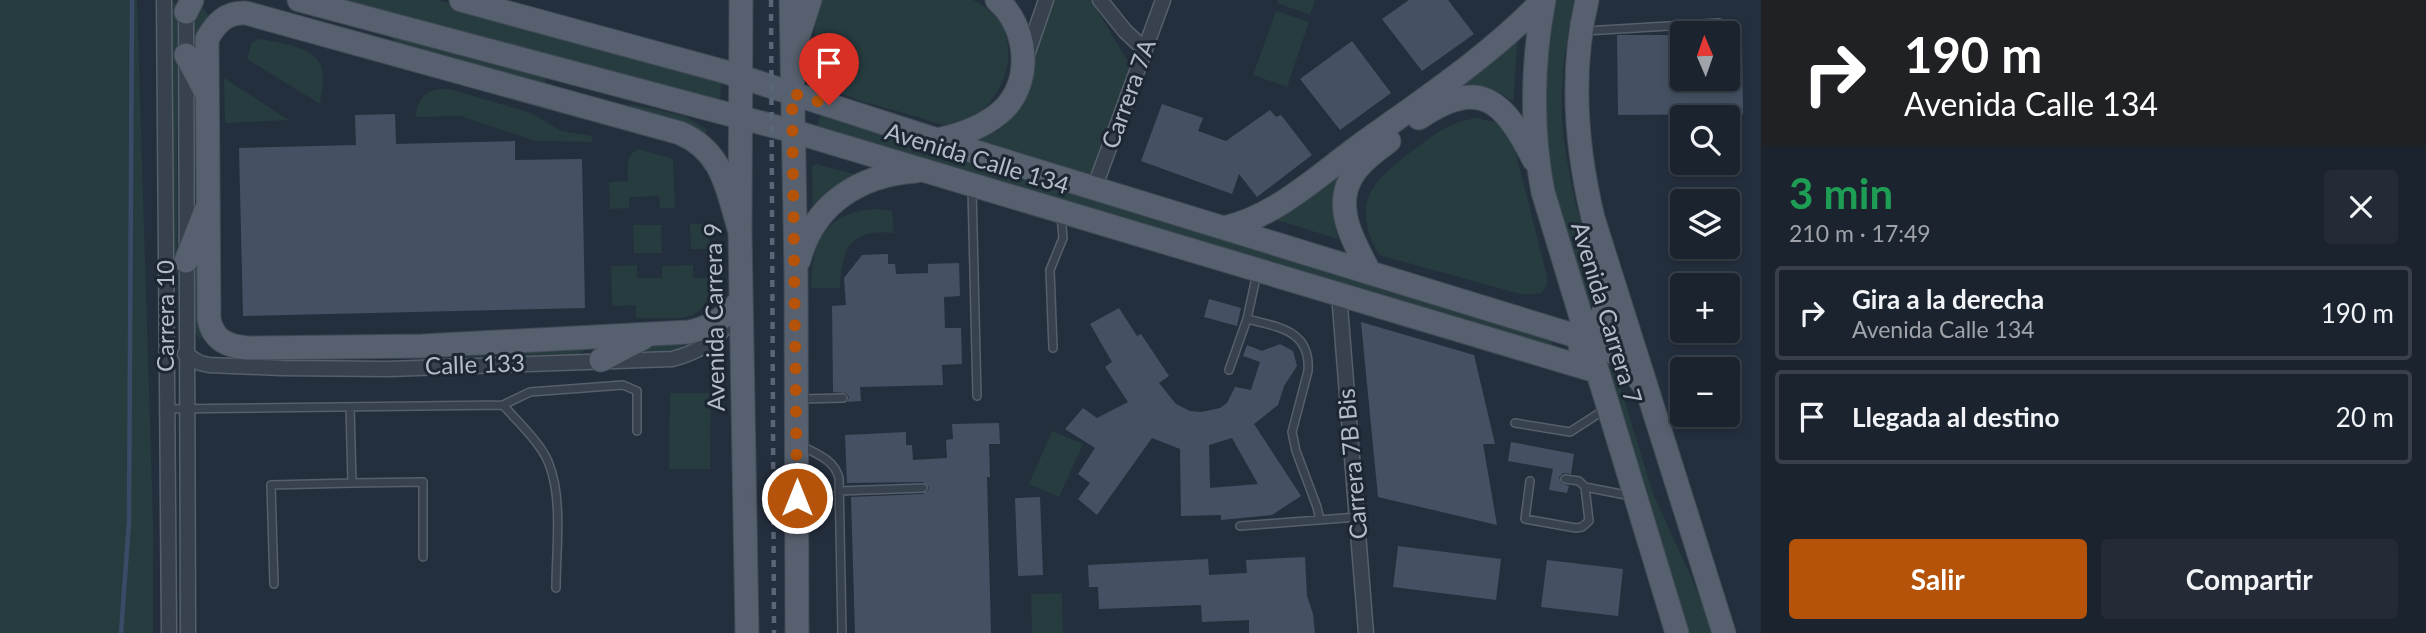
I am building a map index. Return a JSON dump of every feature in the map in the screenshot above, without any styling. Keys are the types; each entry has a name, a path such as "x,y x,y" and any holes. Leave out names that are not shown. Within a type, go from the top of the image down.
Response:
{"main road":[{"path":"244,0 265,17"},
{"name":"Avenida Calle 134","path":"461,0 742,77 937,141 1586,340 1621,356 1647,390"},
{"name":"Avenida Carrera 9","path":"741,0 740,232 747,633"},
{"path":"791,0 796,273 797,633"},
{"path":"792,60 810,0"},
{"path":"937,141 974,129 1004,108 1012,97 1024,66 1022,41 1016,24 997,0"},
{"path":"1223,228 1252,220 1269,211 1507,35 1543,0"},
{"name":"Avenida Carrera 7","path":"1543,0 1535,94 1538,168 1548,215 1677,633"},
{"name":"Avenida Carrera 7","path":"1587,0 1581,31 1577,99 1581,157 1593,218 1724,633"},
{"path":"304,1 396,53"},
{"name":"Avenida Calle 134","path":"304,1 792,131 1596,371"},
{"path":"740,232 716,160 691,138 665,127 265,17 237,13 222,19 213,27 207,39 209,319 218,340 247,348 387,347 649,334 700,330 729,313 741,300"},
{"path":"186,55 208,97"},
{"path":"550,96 625,87"},
{"path":"1370,273 1354,242 1345,212 1350,179 1367,159 1434,108 1463,96 1488,101 1500,107 1520,131 1538,168"},
{"path":"796,273 804,241 816,221 848,190 894,174 927,171"},
{"path":"186,261 210,200"},
{"path":"1561,360 1586,340 1605,311 1613,281"},
{"path":"601,360 649,334"}],"street":[{"name":"Carrera 10","path":"164,0 169,633"},
{"path":"1024,66 1046,0"},
{"path":"1100,0 1125,31 1145,50"},
{"name":"Carrera 7A","path":"1094,189 1163,0"},
{"name":"Carrera 10","path":"188,4 185,354 188,633"},
{"name":"Carrera 7B Bis","path":"1339,294 1366,633"},
{"name":"Calle 133","path":"185,354 209,365 282,368 388,369 672,359 699,351 721,333 741,300"}],"lane":[{"path":"1581,31 1670,26"},
{"path":"972,184 976,396"},
{"path":"1053,348 1050,270 1063,238 1060,211"},
{"path":"1229,370 1247,319 1257,270"},
{"path":"1247,319 1296,336 1307,355 1308,371 1293,425 1293,441 1320,520"},
{"path":"167,409 503,405 530,392 623,385 637,391 636,430"},
{"path":"796,399 843,398"},
{"path":"503,405 549,462 556,491 556,587"},
{"path":"350,407 352,483"},
{"path":"1515,423 1570,432 1608,408"},
{"path":"797,443 832,462 836,468 839,491 842,633"},
{"path":"1564,479 1579,481 1586,487 1636,497"},
{"path":"1530,481 1525,519 1576,528 1589,521 1586,487"},
{"path":"274,584 271,485 423,482 423,556"},
{"path":"839,491 923,488"},
{"path":"1240,526 1357,517"}],"green space":[{"path":"0,0 137,0 153,521 153,633 0,633"},
{"path":"333,0 437,0 722,77 720,100"},
{"path":"821,0 973,0 996,16 1007,38 1007,67 1002,82 986,107 961,122 947,125 843,94 819,80 814,71 815,8"},
{"path":"1054,0 1091,0 1130,65 1091,175 972,140 998,131 1012,115"},
{"path":"1278,0 1315,0 1310,15 1277,3"},
{"path":"1554,0 1574,0 1563,70 1562,123 1573,192 1596,282 1594,304 1586,310 1553,197 1542,128 1542,80"},
{"path":"172,1 177,4 177,289 172,287"},
{"path":"198,2 210,17 199,29 197,50 191,48 192,25"},
{"path":"1276,11 1309,22 1287,87 1253,75"},
{"path":"390,35 545,76 545,89 400,49"},
{"path":"1518,36 1513,102 1499,92 1484,88 1450,88"},
{"path":"259,39 302,49 316,58 323,74 320,104 247,59 252,42"},
{"path":"224,78 289,120 225,123"},
{"path":"439,89 449,89 531,113 561,131 592,136 592,142 536,141 460,116 415,117 422,98"},
{"path":"630,104 685,116 708,130 703,135 629,110"},
{"path":"198,106 198,199 194,199 193,107"},
{"path":"821,112 1551,337 1553,350 817,130"},
{"path":"1477,118 1498,123 1513,142 1547,276 1547,285 1541,293 1524,295 1379,255 1370,237 1366,207 1377,182 1400,160 1437,133 1459,122"},
{"path":"638,149 673,159 675,208 660,208 659,196 629,197 629,208 610,209 609,182 628,181 629,159"},
{"path":"816,164 857,175 813,213 812,167"},
{"path":"1350,165 1335,200 1334,217 1338,239 1270,218"},
{"path":"877,209 892,211 894,233 867,234 851,244 843,262 840,288 811,288 814,257 825,232 845,216"},
{"path":"690,224 709,224 710,249 691,249"},
{"path":"633,225 661,225 662,253 634,253"},
{"path":"201,248 206,335 199,340 193,326 192,264"},
{"path":"637,265 637,278 662,278 662,266 693,265 693,278 711,278 704,306 687,317 636,318 636,305 612,306 611,266"},
{"path":"660,340 680,340 682,348 639,351"},
{"path":"590,347 579,354 309,360 308,353"},
{"path":"1614,367 1654,496 1714,633 1684,633 1606,370"},
{"path":"670,393 711,393 710,469 669,469"},
{"path":"1052,431 1083,444 1059,497 1029,484"},
{"path":"1062,593 1063,633 1032,633 1031,594"}],"building":[{"path":"1409,0 1448,0 1474,34 1422,71 1382,19"},
{"path":"1742,34 1743,114 1740,114 1740,105 1670,105 1670,115 1618,115 1617,35 1670,35 1670,91 1740,91"},
{"path":"1352,41 1391,93 1340,130 1300,79"},
{"path":"1162,104 1203,118 1198,131 1226,141 1270,110 1276,117 1281,115 1312,155 1257,197 1239,174 1232,194 1141,161"},
{"path":"395,114 396,144 515,141 515,160 582,159 585,308 243,316 239,148 356,145 355,115"},
{"path":"888,254 888,264 895,264 896,274 928,273 928,264 959,263 960,296 944,297 945,328 961,328 962,364 942,365 943,385 860,387 861,401 847,402 849,397 846,393 833,392 832,306 846,305 844,278 862,255"},
{"path":"1209,299 1241,308 1237,326 1204,317"},
{"path":"1119,308 1137,336 1141,334 1169,376 1159,383 1176,404 1190,411 1220,408 1227,403 1235,387 1251,390 1260,362 1243,356 1247,345 1262,351 1280,344 1293,351 1297,366 1284,386 1278,405 1254,424 1301,496 1272,515 1221,520 1221,515 1181,516 1180,449 1152,438 1097,515 1078,499 1090,483 1078,474 1095,448 1065,429 1083,408 1097,418 1128,402 1105,367 1112,362 1090,324","holes":["1232,438 1258,484 1210,488 1209,445"]},
{"path":"1361,322 1474,355 1495,444 1483,444 1497,525 1378,497"},
{"path":"999,423 1000,444 989,444 990,477 987,477 991,633 855,633 851,497 923,494 929,487 923,482 847,483 845,435 906,432 906,445 912,445 913,460 947,458 946,440 953,439 952,424"},
{"path":"1511,442 1574,454 1571,474 1563,473 1559,477 1561,483 1569,486 1567,493 1549,490 1553,469 1508,461"},
{"path":"1040,497 1043,575 1018,576 1015,498"},
{"path":"1398,546 1501,559 1496,600 1393,587"},
{"path":"1305,557 1307,596 1315,633 1249,633 1249,620 1202,622 1201,605 1099,609 1098,587 1089,587 1088,565 1208,559 1209,575 1247,573 1246,560"},
{"path":"1547,560 1623,569 1618,616 1541,607"}],"waterway":[{"path":"121,633 129,522 132,0"}],"railway":[{"path":"771,0 774,633"}],"route":[{"path":"797,498 792,93 829,105"}]}
